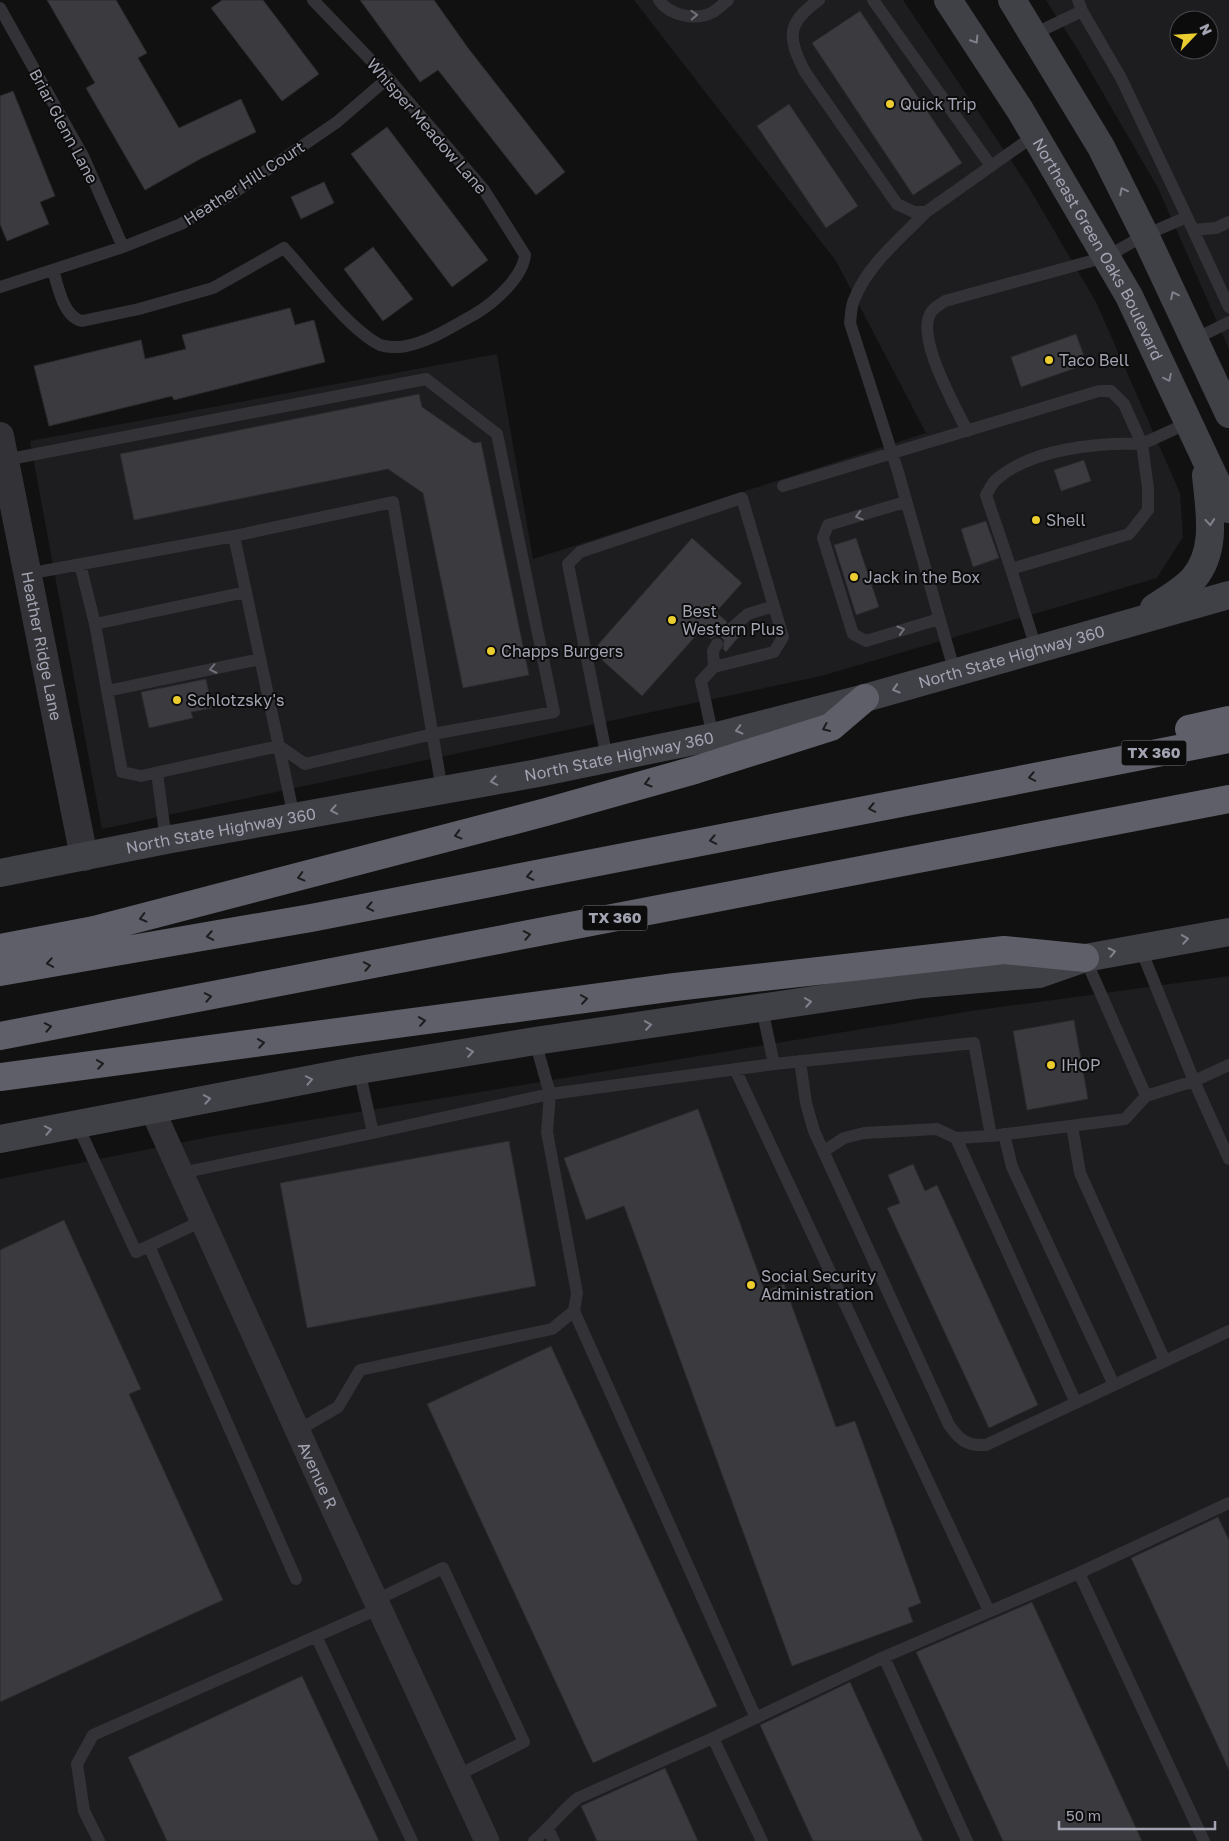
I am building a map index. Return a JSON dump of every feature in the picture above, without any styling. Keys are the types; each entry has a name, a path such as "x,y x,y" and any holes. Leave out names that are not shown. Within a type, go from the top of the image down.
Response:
{"highway":[{"path":"0,948 94,930 537,814 695,770 831,727 865,698"},
{"path":"1080,767 1144,739 1229,720"},
{"name":"TX 360","path":"0,972 321,916 1229,739"},
{"name":"TX 360","path":"0,1036 1229,798"},
{"path":"0,1077 675,987 1004,950 1085,958"}],"main road":[{"name":"Northeast Green Oaks Boulevard","path":"948,0 1035,135 1129,296 1190,422 1229,509"},
{"path":"1012,0 1101,147 1195,339 1229,414"},
{"path":"1138,619 1174,595 1194,578 1204,561 1211,532 1205,456"},
{"name":"North State Highway 360","path":"0,873 712,737 865,698 1138,619 1229,595"},
{"path":"0,1139 359,1070 535,1042 922,984 1039,974 1085,958 1140,946 1229,932"}],"street":[{"name":"Heather Ridge Lane","path":"2,448 8,521 27,574 84,856"},
{"name":"Avenue R","path":"152,1109 297,1431 487,1841"}],"lane":[{"name":"Whisper Meadow Lane","path":"53,270 64,303 70,314 77,320 82,321 213,288 284,248 358,330 382,346 406,347 432,337 480,311 506,290 525,262 525,255 484,190 388,78 313,0"},
{"path":"659,0 678,15 694,17 712,13 728,0"},
{"path":"819,0 804,11 792,27 791,39 805,72 897,204 914,212 926,212"},
{"path":"873,0 991,166"},
{"path":"1034,34 1080,5 1122,78 1229,308"},
{"name":"Briar Glenn Lane","path":"0,8 83,156 123,247"},
{"name":"Heather Hill Court","path":"0,287 123,247 181,224 236,192 337,122 388,78"},
{"path":"955,673 892,454 850,323 853,301 863,282 884,255 926,212 1035,135"},
{"path":"967,431 933,357 926,327 931,311 945,301 1106,257 1145,235 1187,217"},
{"path":"1193,230 1216,228 1229,222"},
{"path":"1195,339 1229,322"},
{"path":"2,448 426,379 497,434 554,712 433,734 305,764 278,746 141,776 122,772 95,624 80,564"},
{"path":"783,486 1099,391 1111,391 1124,404 1142,444 1148,488 1148,510 1129,534 1012,569"},
{"path":"1036,648 1012,569 986,495 996,480 1021,463 1059,452 1110,443 1142,444 1190,422"},
{"path":"607,758 568,564 580,552 742,498 783,637 774,652 714,667 701,681 712,737"},
{"path":"27,574 234,536 393,502 442,790"},
{"path":"906,502 828,525 823,538 853,634 866,640 940,619"},
{"path":"234,536 294,817"},
{"path":"95,624 246,592"},
{"path":"733,627 748,614 774,606"},
{"path":"714,667 713,651 717,644"},
{"path":"107,691 260,659"},
{"path":"157,773 166,840"},
{"path":"1140,946 1194,1081 1229,1159"},
{"path":"1085,958 1146,1096"},
{"path":"762,1009 774,1064"},
{"path":"535,1042 550,1094 547,1132 577,1293 574,1311 756,1718"},
{"path":"181,1173 550,1094 774,1064 974,1043 997,1135 1114,1385"},
{"path":"800,1061 806,1103 814,1131 949,1425 960,1441 973,1446 986,1445 1229,1330"},
{"path":"824,1151 844,1138 864,1133 937,1129 956,1138 997,1135 1125,1119 1146,1096 1194,1081 1229,1065"},
{"path":"735,1069 989,1610"},
{"path":"359,1070 373,1132"},
{"path":"77,1124 136,1252 202,1221"},
{"path":"1072,1126 1080,1173 1165,1360"},
{"path":"956,1138 1076,1403"},
{"path":"149,1246 296,1579"},
{"path":"297,1431 338,1407 360,1370 552,1329 574,1311"},
{"path":"534,1841 551,1835 560,1812 578,1798 713,1738 989,1610 1079,1573 1229,1503"},
{"path":"99,1841 84,1811 77,1764 93,1735 316,1636 443,1568 524,1742 458,1775"},
{"path":"1079,1573 1204,1841"},
{"path":"316,1636 412,1841"},
{"path":"884,1658 967,1841"},
{"path":"713,1738 762,1841"}],"shaded area":[{"path":"634,0 903,0 1028,186 1096,302 1180,493 1183,537 1157,578 821,676 102,829 30,441 497,354 533,559 926,433 836,261"},
{"path":"1046,0 1229,0 1229,349 1158,188 1078,50"},
{"path":"1229,976 1229,1841 0,1841 0,1179 219,1135 971,1011"}],"building":[{"path":"47,0 116,0 147,53 138,58 179,128 241,99 256,132 200,159 145,190 86,88 95,83"},
{"path":"222,0 263,0 319,74 282,101 211,8"},
{"path":"360,0 434,0 468,48 565,172 536,195 438,70 420,82"},
{"path":"860,11 962,163 913,195 812,43"},
{"path":"13,91 55,196 40,202 49,224 7,241 0,224 0,96"},
{"path":"789,104 858,206 826,228 757,126"},
{"path":"387,127 488,260 452,287 351,154"},
{"path":"324,182 334,203 301,219 291,197"},
{"path":"373,247 413,299 383,321 344,269"},
{"path":"290,308 295,325 314,320 325,362 174,400 172,396 49,426 34,366 141,340 145,359 186,349 182,335"},
{"name":"Taco Bell","path":"1076,334 1087,364 1021,387 1011,357"},
{"path":"419,394 422,407 474,443 481,442 529,675 463,688 423,493 388,469 134,520 120,454"},
{"path":"1084,460 1091,481 1061,491 1054,470"},
{"path":"986,521 999,558 973,567 961,529"},
{"name":"Best Western Plus","path":"692,538 742,583 716,612 727,622 725,628 727,633 741,634 726,652 723,649 724,640 721,637 716,636 711,639 701,630 642,696 602,660 606,655 596,647"},
{"name":"Jack in the Box","path":"856,538 879,607 856,615 834,545"},
{"name":"Schlotzsky's","path":"206,679 212,708 191,712 193,718 149,728 141,692"},
{"name":"IHOP","path":"1074,1020 1088,1099 1027,1110 1013,1031"},
{"path":"698,1109 765,1291 784,1284 836,1427 855,1421 921,1603 908,1608 913,1622 792,1666 624,1206 586,1220 564,1158"},
{"path":"509,1141 536,1286 307,1328 280,1183"},
{"path":"913,1164 925,1191 937,1185 1038,1405 989,1428 887,1208 900,1203 888,1175"},
{"path":"64,1220 141,1389 129,1394 223,1600 0,1702 0,1250"},
{"path":"551,1346 717,1706 593,1763 427,1404"},
{"path":"1218,1517 1229,1540 1229,1770 1131,1558"},
{"path":"1032,1602 1142,1841 1003,1841 916,1652"},
{"path":"302,1676 379,1841 167,1841 128,1757"},
{"path":"850,1682 923,1841 813,1841 760,1725"},
{"path":"665,1768 698,1841 597,1841 581,1806"}],"place":[{"name":"Quick Trip","path":"890,104"},
{"name":"Taco Bell","path":"1049,360"},
{"name":"Shell","path":"1036,520"},
{"name":"Jack in the Box","path":"854,577"},
{"name":"Best Western Plus","path":"672,620"},
{"name":"Chapps Burgers","path":"491,651"},
{"name":"Schlotzsky's","path":"177,700"},
{"name":"IHOP","path":"1051,1065"},
{"name":"Social Security Administration","path":"751,1285"}]}
